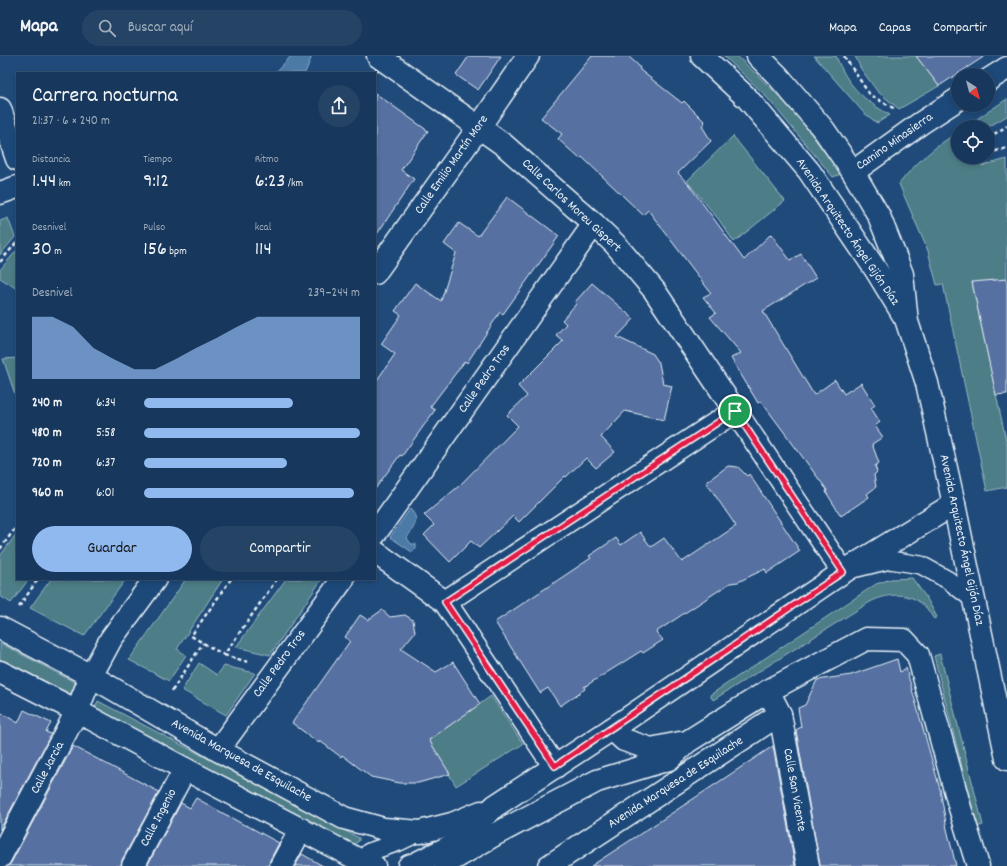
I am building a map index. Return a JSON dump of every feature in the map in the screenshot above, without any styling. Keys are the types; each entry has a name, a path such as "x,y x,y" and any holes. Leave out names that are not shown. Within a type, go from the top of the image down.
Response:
{"street":[{"name":"Calle Carlos Moreu Gispert","path":"378,56 504,145 615,244 654,290 843,572"},
{"name":"Calle Emilio Martín More","path":"376,272 528,56"},
{"name":"Avenida Arquitecto Ángel Gijón Díaz","path":"702,56 747,98 809,171 876,270 907,322"},
{"name":"Avenida Arquitecto Ángel Gijón Díaz","path":"758,56 778,76 824,130 853,172 879,216 902,274 907,322 927,383 954,504 1007,759"},
{"path":"995,76 1007,68"},
{"name":"Camino Minasierra","path":"853,172 921,123 951,104"},
{"path":"0,109 16,156"},
{"path":"0,193 16,187"},
{"name":"Calle Pedro Tros","path":"376,533 594,224"},
{"path":"445,602 735,411"},
{"name":"Avenida Marquesa de Esquilache","path":"413,866 453,845 495,806 612,729 843,572 954,504"},
{"path":"376,553 445,602 555,766"},
{"path":"91,676 111,639 154,580"},
{"name":"Calle Pedro Tros","path":"218,750 342,580"},
{"name":"Avenida Marquesa de Esquilache","path":"2,629 91,676 218,750 344,818 384,829 420,832 452,824 495,806"},
{"name":"Avenida Marquesa de Esquilache","path":"442,866 494,835 597,781 668,759 687,742 768,691 866,639 904,640 918,655 960,808 978,866"},
{"path":"0,672 301,829 366,865"},
{"name":"Calle Jarcia","path":"0,857 77,711 91,676"},
{"path":"768,691 780,714"},
{"name":"Avenida Marquesa de Esquilache","path":"549,866 780,714"},
{"name":"Calle San Vicente","path":"780,714 807,866"},
{"name":"Avenida Marquesa de Esquilache","path":"612,729 624,740 651,749 687,742"},
{"name":"Calle Ingenio","path":"133,866 185,769"},
{"path":"281,866 301,829"}],"lane":[{"path":"843,572 890,560 922,566 948,580 974,600"},
{"path":"366,865 369,852 400,842 420,832"},
{"path":"453,845 494,835"}],"path":[{"path":"844,56 870,96 897,110"},
{"path":"995,134 1007,126"},
{"path":"995,151 1007,148"},
{"path":"0,262 16,243"},
{"path":"0,549 16,527"},
{"path":"2,629 37,580"},
{"path":"230,580 191,636 224,655 276,580"},
{"path":"169,695 202,643"}],"green space":[{"path":"724,56 737,56 770,87 799,118 841,174 833,177 764,94"},
{"path":"814,56 836,56 845,75 857,91 872,104 890,115 877,123 863,112"},
{"path":"855,56 916,56 939,86 899,109 877,91 861,69"},
{"path":"1007,99 1007,116 995,123 995,120 976,120 988,112 995,112 995,107"},
{"path":"733,136 785,201 734,242 719,220 687,181"},
{"path":"951,137 951,164 981,164 982,166 995,164 995,162 1007,159 1007,279 972,283 1007,445 1007,487 987,491 943,284 937,285 928,251 899,184 926,155"},
{"path":"8,218 15,237 0,255 0,221"},
{"path":"16,251 16,288 0,278 0,270"},
{"path":"16,358 16,397 3,359"},
{"path":"16,534 16,580 28,580 11,603 0,596 0,556"},
{"path":"912,578 926,597 937,617 934,619 924,605 910,597 896,595 876,599 713,700 710,695 876,584 891,579"},
{"path":"50,580 125,580 84,636 30,608"},
{"path":"185,580 222,580 177,649 186,655 169,681 129,660"},
{"path":"285,580 321,580 270,655 236,647"},
{"path":"0,643 76,683 69,697 0,660"},
{"path":"940,654 983,825 977,827 934,656"},
{"path":"199,663 217,675 224,666 255,673 226,715 182,690"},
{"path":"491,696 523,744 456,786 429,740"},
{"path":"98,701 359,838 359,841 353,845 94,709"}],"water":[{"path":"291,56 312,56 305,72 276,72"},
{"path":"410,509 416,520 407,538 411,544 416,544 416,548 412,552 390,537"}],"building":[{"path":"469,56 501,56 478,90 456,75"},
{"path":"592,56 628,56 639,66 640,70 682,103 684,101 705,122 702,126 711,141 678,173 689,185 744,260 771,234 790,260 801,254 816,278 763,311 814,395 835,380 844,394 861,383 875,405 871,408 880,422 875,426 883,437 872,444 879,463 875,466 877,472 874,475 876,487 867,494 869,497 841,516 826,492 827,490 761,401 758,403 731,358 741,353 710,317 716,313 703,297 711,293 648,210 643,215 582,157 580,159 558,139 562,134 541,118"},
{"path":"916,56 985,56 967,68 951,68 951,78 939,86"},
{"path":"376,94 428,131 401,170 414,179 376,236"},
{"path":"507,197 559,236 503,314 500,312 467,363 465,361 430,407 435,410 402,456 400,455 376,488 376,382 395,354 381,344 401,315 395,311 415,283 441,301 456,253 444,244 459,223 478,236"},
{"path":"1007,279 1007,394 996,395 972,282"},
{"path":"592,283 634,319 617,337 653,354 659,363 663,384 672,386 664,420 625,411 601,437 615,452 596,468 586,458 566,477 565,476 519,522 513,516 479,548 471,541 450,562 424,535 434,525 424,515 459,486 518,426 507,415 527,396 518,386 563,341 556,335 566,324 562,320 576,304 575,302"},
{"path":"728,466 738,467 747,476 749,474 800,551 767,573 765,569 738,582 730,583 656,632 663,640 643,653 641,651 584,687 585,689 560,706 548,688 540,693 495,622 591,558 589,556 616,538 621,545 640,532 651,547 664,538 682,562 736,526 706,482"},
{"path":"382,610 390,617 405,615 413,620 415,632 401,649 436,672 453,662 480,704 429,740 450,774 418,783 400,783 371,777 342,755 341,757 320,741 319,743 292,723 350,641 345,637 360,615 368,620"},
{"path":"897,659 900,672 906,668 940,789 947,829 956,866 820,866 796,730 801,727 798,708 805,705 817,680 851,675"},
{"path":"24,710 51,723 46,732 51,734 0,830 0,712 18,723"},
{"path":"73,746 159,792 122,860 121,866 8,866 11,863"},
{"path":"773,746 795,866 591,866 663,819"},
{"path":"196,798 279,843 270,860 269,866 147,866 181,803 190,808"},
{"path":"302,854 323,866 295,866"}],"route":[{"path":"735,411 843,572 555,766 445,602 735,411"}]}
